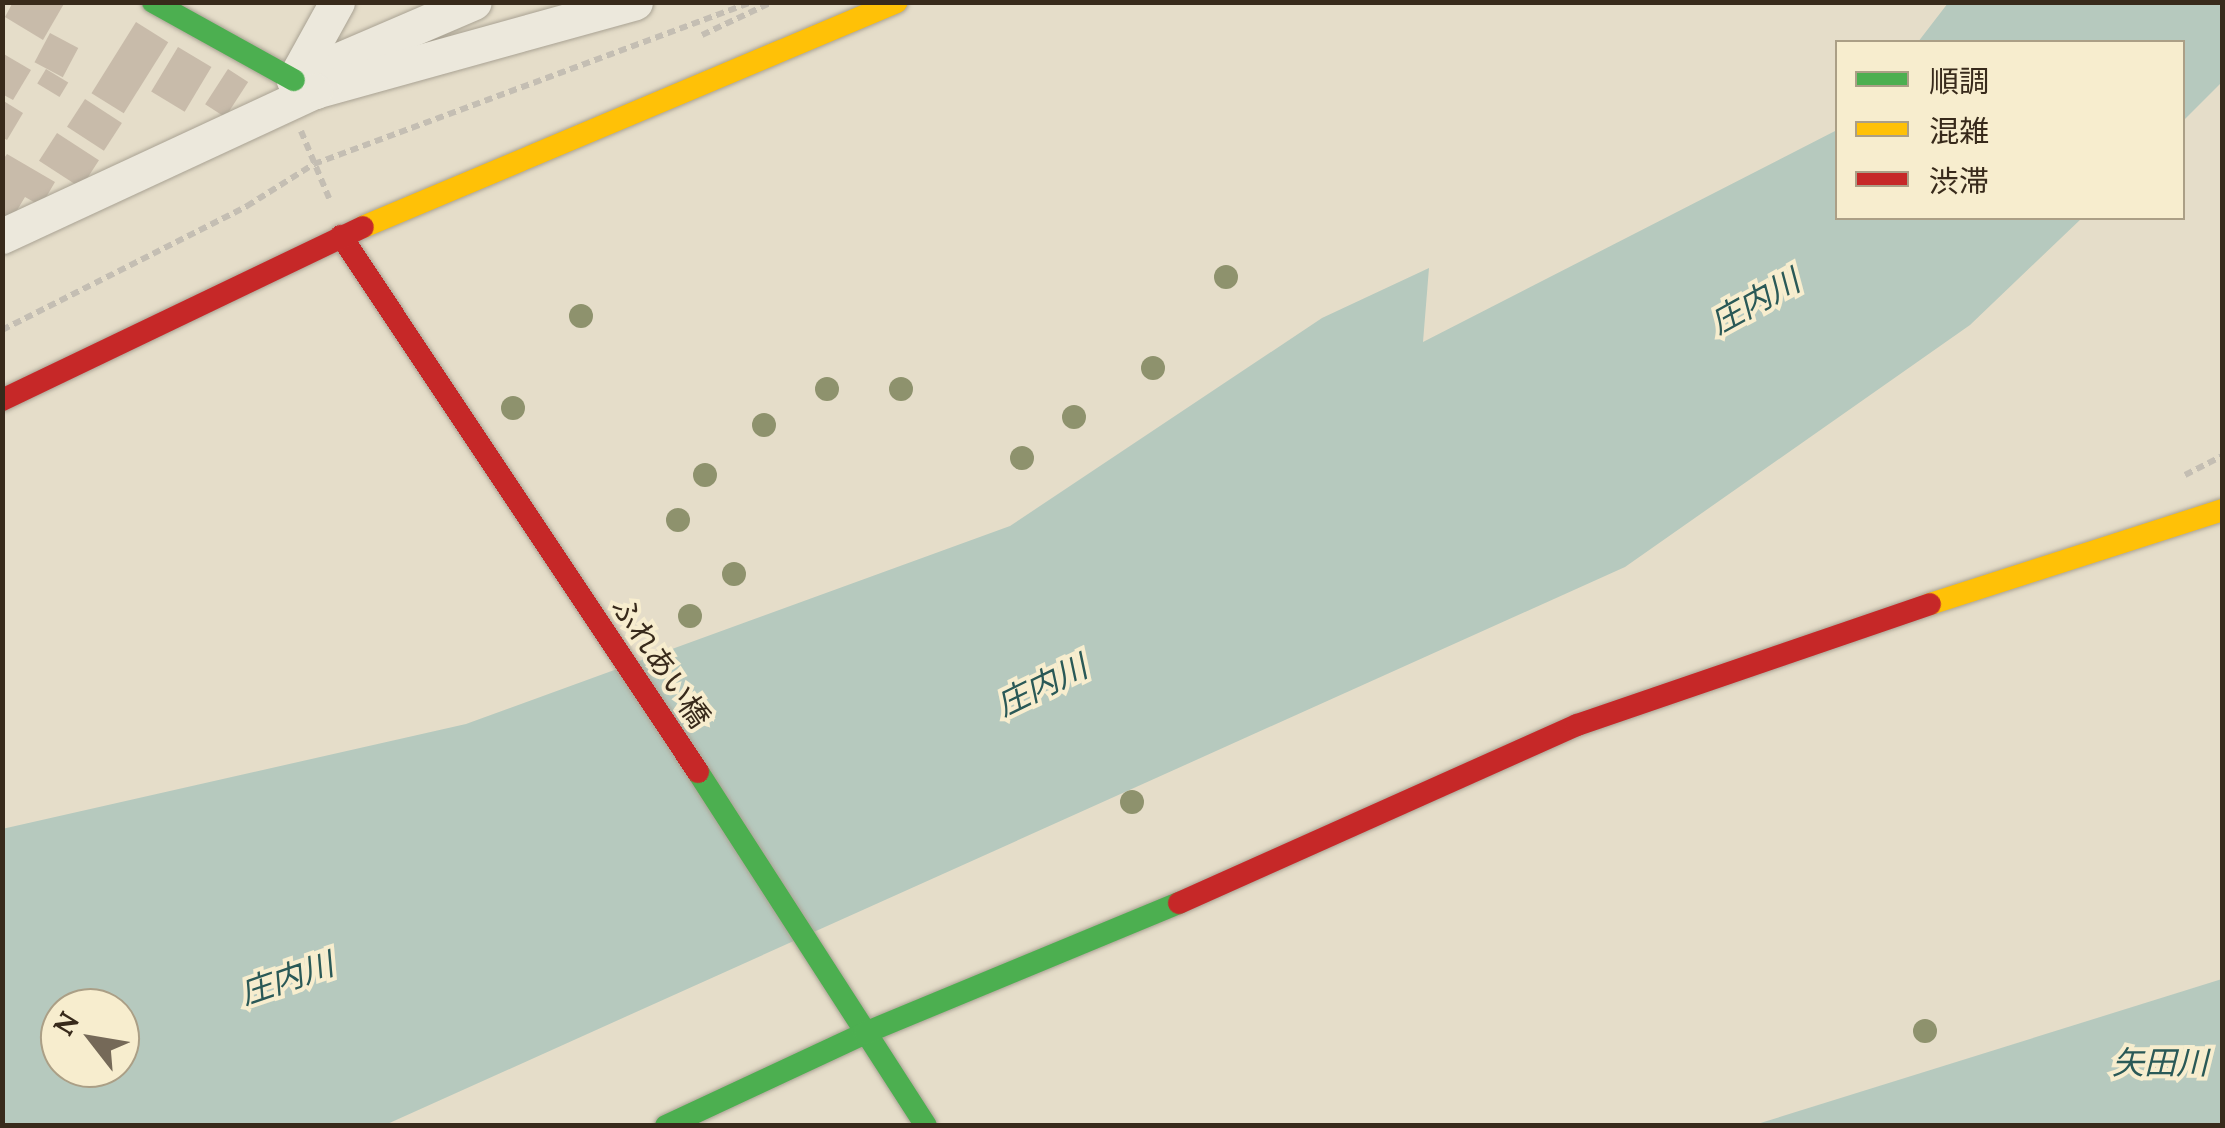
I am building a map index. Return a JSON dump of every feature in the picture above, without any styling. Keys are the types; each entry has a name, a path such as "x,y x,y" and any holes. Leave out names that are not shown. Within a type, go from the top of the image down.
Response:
{"street":[{"path":"304,85 338,2"},
{"path":"2,236 474,2"},
{"path":"163,5 304,85 636,2"},
{"path":"2,400 341,236 897,2"},
{"name":"ふれあい橋","path":"341,236 695,767 926,1126"},
{"path":"666,1126 865,1033 1133,924 1577,725 1978,587 2222,510"}],"path":[{"path":"2,330 247,206 314,164 752,2"},
{"path":"314,164 330,199"}],"water":[{"path":"1948,3 2222,3 2222,82 2185,119 2185,40 1920,40"},
{"name":"庄内川","path":"1835,131 1835,220 2080,220 1970,325 1625,567 385,1125 3,1125 2,829 466,724 1010,526 1322,318 1429,268 1423,342"},
{"name":"矢田川","path":"2222,979 2222,1125 1754,1125"}],"building":[{"path":"13,2 65,2 43,40 5,17"},
{"path":"136,22 168,42 124,113 91,93"},
{"path":"50,33 78,48 63,77 35,62"},
{"path":"178,47 211,67 185,112 151,92"},
{"path":"2,53 31,70 13,100 2,94"},
{"path":"46,69 68,82 60,97 37,84"},
{"path":"228,69 248,82 225,117 205,104"},
{"path":"85,99 122,123 104,151 67,127"},
{"path":"2,100 23,113 7,140 2,137"},
{"path":"57,133 99,160 81,188 39,161"},
{"path":"7,154 55,182 41,206 25,197 10,222 2,218 2,161"}],"traffic: fast":[{"path":"153,2 294,80"},
{"path":"698,772 926,1126"},
{"path":"666,1126 865,1033 1179,903"}],"traffic: slow":[{"path":"363,227 897,2"},
{"path":"1930,604 2222,510"}],"traffic: jam":[{"path":"2,400 363,227"},
{"path":"341,236 698,772"},
{"path":"1179,903 1577,725 1930,604"}]}
